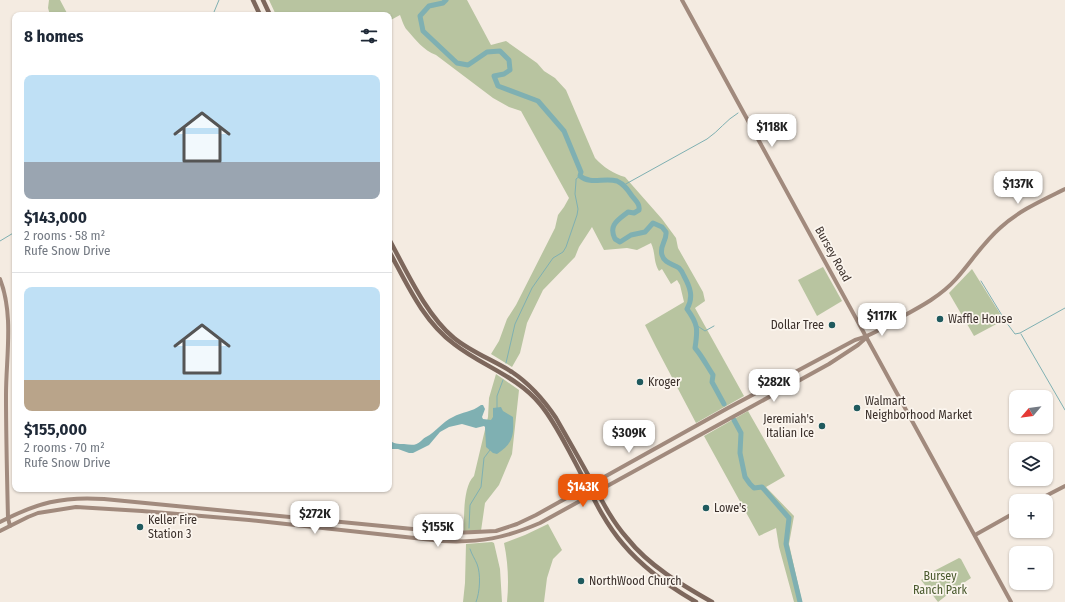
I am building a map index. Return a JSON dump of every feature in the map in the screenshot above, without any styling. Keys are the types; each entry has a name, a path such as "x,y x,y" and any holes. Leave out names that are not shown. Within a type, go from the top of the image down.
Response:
{"main road":[{"path":"253,0 259,12"},
{"path":"263,0 269,12"},
{"name":"Bursey Road","path":"682,0 1011,602"},
{"path":"0,531 28,517 76,507 148,511 465,542 497,538 520,532 540,523 805,377 858,345 867,337 923,306 936,297 956,279 986,241 1001,226 1022,212 1065,189"},
{"path":"392,244 427,307 442,326 464,345 511,372 532,388 552,412 592,494 623,544 643,565 696,602"},
{"path":"392,256 422,310 434,326 455,345 508,376 530,394 547,413 569,445 613,520 627,539 643,555 670,576 712,602"},
{"path":"0,279 7,311 6,395 8,518 10,526"},
{"path":"0,522 27,509 52,501 83,498 454,533 496,531 517,524 536,515 855,340 867,337"},
{"path":"802,369 805,377"},
{"path":"692,429 696,437"},
{"path":"649,453 653,460"},
{"path":"1050,494 1065,486"},
{"path":"975,535 1009,516"},
{"path":"349,531 350,522"},
{"path":"666,582 670,576"}],"green space":[{"path":"49,0 60,0 66,12 49,12"},
{"path":"269,0 467,0 491,45 506,41 537,63 544,71 555,78 566,90 595,158 609,170 625,177 662,219 676,238 678,248 703,292 705,301 695,308 744,396 696,423 645,325 684,302 680,285 677,280 671,284 662,269 659,271 651,243 637,250 627,248 604,250 592,227 579,247 575,257 543,290 527,323 520,353 512,367 491,354 499,341 507,319 516,305 555,228 558,215 569,198 521,111 509,107 493,98 436,55 423,48 406,29 400,15 392,19 392,12 275,12"},
{"path":"823,267 842,301 817,316 798,280"},
{"path":"972,269 1004,320 974,336 949,293"},
{"path":"496,374 519,390 512,454 499,485 485,503 481,531 464,532 466,494 470,481 474,476 488,417 489,398"},
{"path":"748,411 785,476 766,487 794,516 789,544 802,602 794,602 779,547 776,528 759,536 704,436"},
{"path":"548,524 562,550 553,559 547,578 544,602 507,602 508,572 504,543"},
{"path":"494,543 500,569 502,602 463,602 466,544"},
{"name":"Bursey Ranch Park","path":"959,558 961,559 971,578 938,602 921,580 930,573"}],"water":[{"path":"483,405 485,409 482,417 483,419 491,420 493,417 493,408 501,407 503,411 513,417 513,434 506,446 497,454 493,453 486,447 484,426 476,428 462,424 449,427 440,432 429,445 413,453 392,449 392,442 398,444 417,444 449,419"}],"waterway":[{"path":"214,12 219,0"},
{"path":"446,0 443,3 429,6 420,16 423,31 457,63 468,65 487,52 500,51 509,60 510,70 504,74 494,76 498,86 538,101 564,131 581,172 580,176 589,180 617,181 626,187 639,206 639,210 634,213 628,212 615,223 613,226 613,234 615,239 620,242 631,235 645,232 653,223 662,227 666,232 661,252 663,258 680,269 688,284 691,296 687,309 696,327 697,336 695,348 713,375 712,382 724,404"},
{"path":"624,185 707,139 738,113"},
{"path":"506,363 515,324 532,288 553,258 563,252 566,247 577,215 578,209 575,194 576,179 580,176"},
{"path":"0,241 12,234"},
{"path":"981,281 1015,334 1020,333 1065,308"},
{"path":"696,325 705,331 714,326"},
{"path":"1021,334 1065,410"},
{"path":"497,409 497,396 503,380"},
{"path":"734,420 741,433 740,453 745,477 754,488 762,487 789,518 786,544 800,602"},
{"path":"469,528 470,505 481,487 484,458 490,450"},
{"path":"470,549 477,564 479,573 479,588 476,602"}],"place":[{"name":"Waffle House","path":"940,319"},
{"name":"Dollar Tree","path":"832,325"},
{"name":"Kroger","path":"640,382"},
{"name":"Walmart Neighborhood Market","path":"857,408"},
{"name":"Jeremiah's Italian Ice","path":"822,426"},
{"name":"Lowe's","path":"706,508"},
{"name":"Keller Fire Station 3","path":"140,527"},
{"name":"NorthWood Church","path":"581,581"}]}
